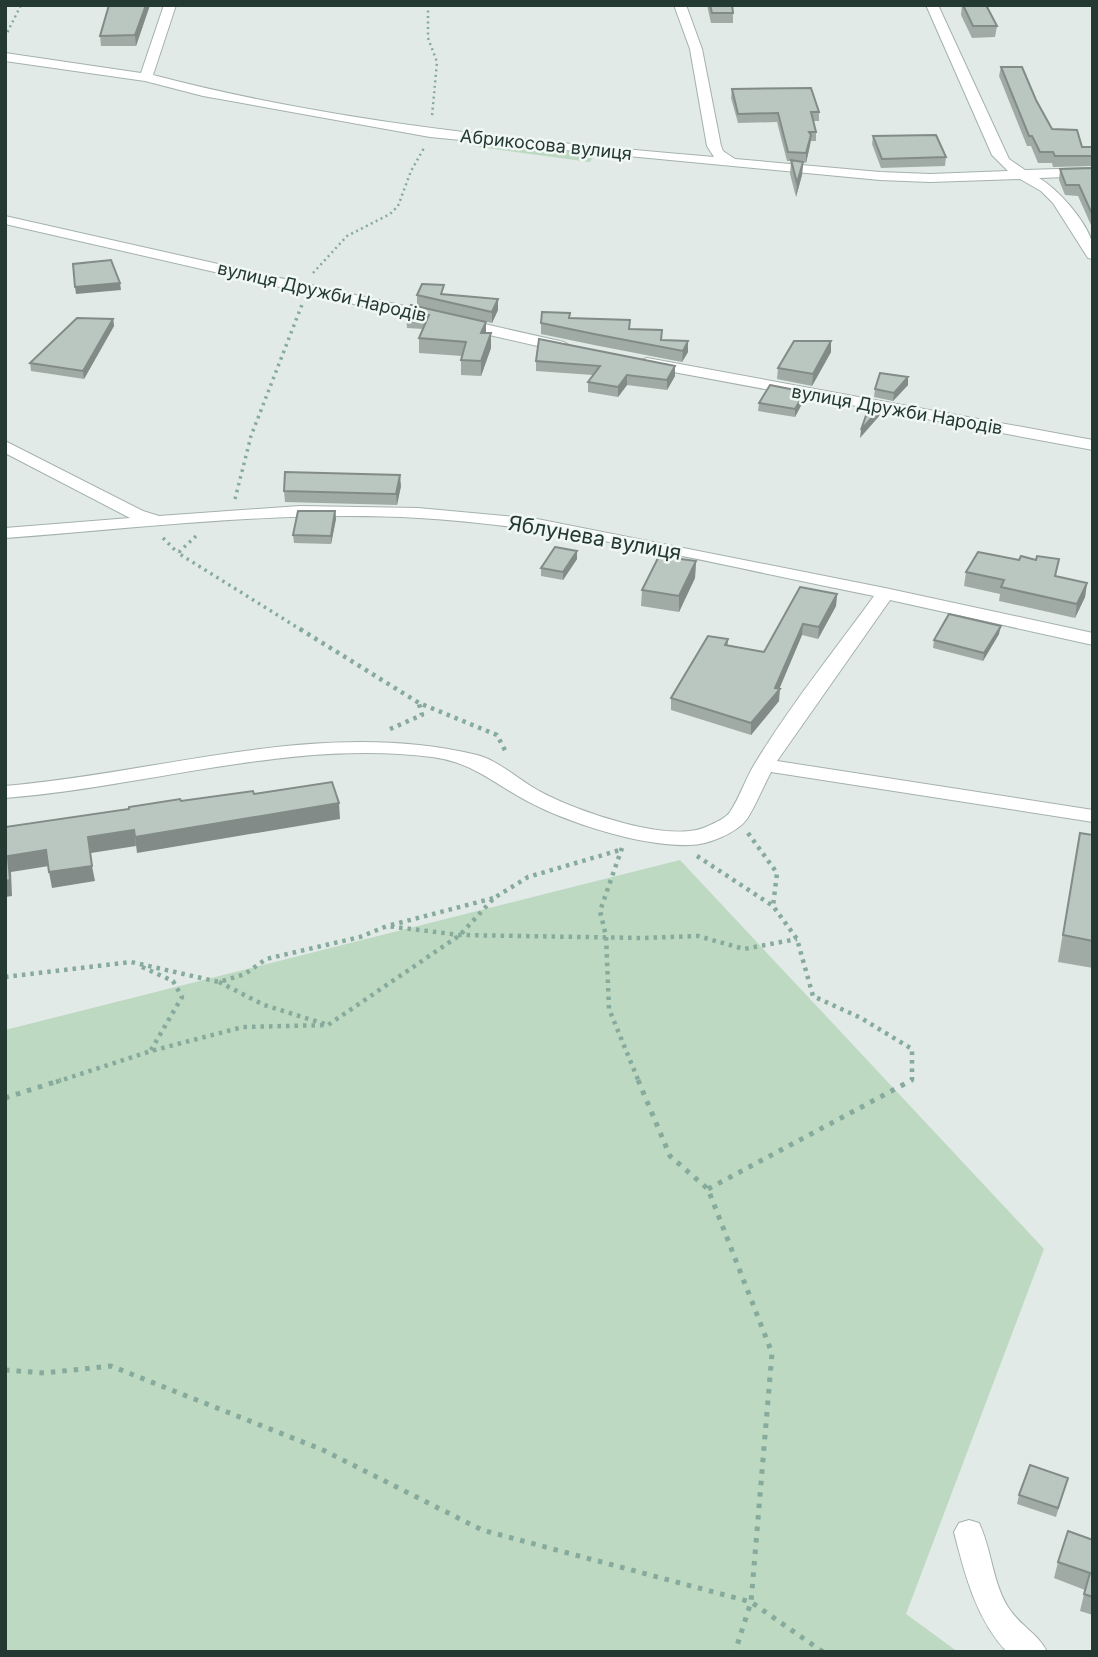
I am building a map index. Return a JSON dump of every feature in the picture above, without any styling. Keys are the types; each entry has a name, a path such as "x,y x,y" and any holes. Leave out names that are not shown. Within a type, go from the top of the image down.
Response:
{"street":[{"path":"146,77 170,5"},
{"path":"680,5 696,49 714,146 717,153 730,162"},
{"path":"932,5 999,155 1007,167 1028,176 1053,195 1093,256"},
{"name":"Абрикосова вулиця","path":"5,57 146,77 203,92 430,133 880,176 930,178 1093,172"},
{"name":"вулиця Дружби Народів","path":"5,220 580,351"},
{"name":"вулиця Дружби Народів","path":"634,361 1093,446"},
{"path":"5,446 137,515 164,524"},
{"name":"Яблунева вулиця","path":"5,533 164,524 300,512 418,513 537,524 886,593 1093,639"},
{"path":"5,792 67,787 303,749 407,749 445,753 477,761 535,797 604,825 669,838 692,839 714,832 737,818 764,765 886,593"},
{"path":"764,765 1093,816"},
{"path":"970,1532 985,1596 1018,1644 1032,1652"}],"path":[{"path":"5,37 21,5"},
{"path":"428,5 428,38 437,62 430,133 411,171 398,206 390,214 347,236 310,278 304,288 300,306 256,425 234,501 178,553 419,703 497,735 509,759"},
{"path":"737,818 777,873 773,906"},
{"path":"604,825 622,849"},
{"path":"5,1098 151,1051 243,1027 328,1026 460,935 494,898 528,877 622,849 642,838 669,838 773,906 797,939 813,996 861,1018 912,1049 912,1080 708,1189"},
{"path":"622,849 600,911 606,936 609,1009 670,1156 708,1189 772,1353 751,1602 735,1652"},
{"path":"219,982 245,974 267,959 360,937 387,926 494,898"},
{"path":"387,926 460,935 643,938 698,936 744,949 797,939"},
{"path":"5,977 131,962 219,982 264,1005 328,1026"},
{"path":"131,962 173,981 182,997 151,1051"},
{"path":"5,1370 44,1373 111,1366 323,1450 482,1530 751,1602 823,1652"}],"green space":[{"path":"477,142 595,153 590,162 472,146"},
{"path":"680,860 1044,1249 906,1614 958,1652 5,1652 5,1030"}],"building":[{"path":"109,5 146,5 135,35 100,36"},
{"path":"710,5 732,5 733,13 712,13"},
{"path":"963,5 986,5 997,26 973,26"},
{"path":"1001,67 1022,67 1052,129 1077,130 1082,147 1093,147 1093,156 1055,156 1053,152 1040,152 1032,136 1029,136"},
{"path":"811,88 819,112 811,112 816,132 809,132 811,135 806,153 788,152 778,113 738,114 732,89"},
{"path":"936,135 946,157 882,159 873,136"},
{"path":"791,160 803,162 797,183"},
{"path":"1093,168 1092,214 1079,185 1066,185 1060,169"},
{"path":"111,260 120,283 75,287 73,264"},
{"path":"422,284 444,285 441,294 498,299 492,312 417,295"},
{"path":"411,305 486,322 481,333 491,333 481,361 461,360 466,342 419,338 429,315 406,314"},
{"path":"542,312 570,313 569,318 630,320 629,329 662,330 661,340 688,341 683,351 594,334 541,323"},
{"path":"77,318 113,319 83,371 30,363"},
{"path":"539,339 675,366 667,380 627,375 618,387 588,382 600,366 536,361"},
{"path":"794,341 831,341 813,374 778,368"},
{"path":"880,373 908,377 894,393 875,389"},
{"path":"770,385 805,392 795,409 759,403"},
{"path":"870,404 882,406 861,430"},
{"path":"285,472 400,475 396,494 284,491"},
{"path":"298,511 335,511 331,536 293,535"},
{"path":"555,547 577,551 563,572 541,568"},
{"path":"978,552 1019,560 1021,556 1036,560 1037,556 1059,559 1055,576 1087,583 1077,604 1001,587 1004,580 966,572"},
{"path":"659,556 696,561 679,596 642,590"},
{"path":"800,587 837,594 819,627 803,624 775,688 780,689 751,723 671,698 708,636 728,639 725,645 764,652"},
{"path":"949,614 1001,626 984,653 934,640"},
{"path":"332,782 339,803 135,837 134,830 88,837 92,866 49,872 46,850 8,856 10,880 5,881 5,827 180,799 253,791 254,794"},
{"path":"1080,833 1093,835 1093,941 1063,935"},
{"path":"1030,1465 1068,1478 1058,1508 1019,1495"},
{"path":"1068,1531 1093,1540 1093,1597 1084,1594 1090,1573 1058,1562"}]}
